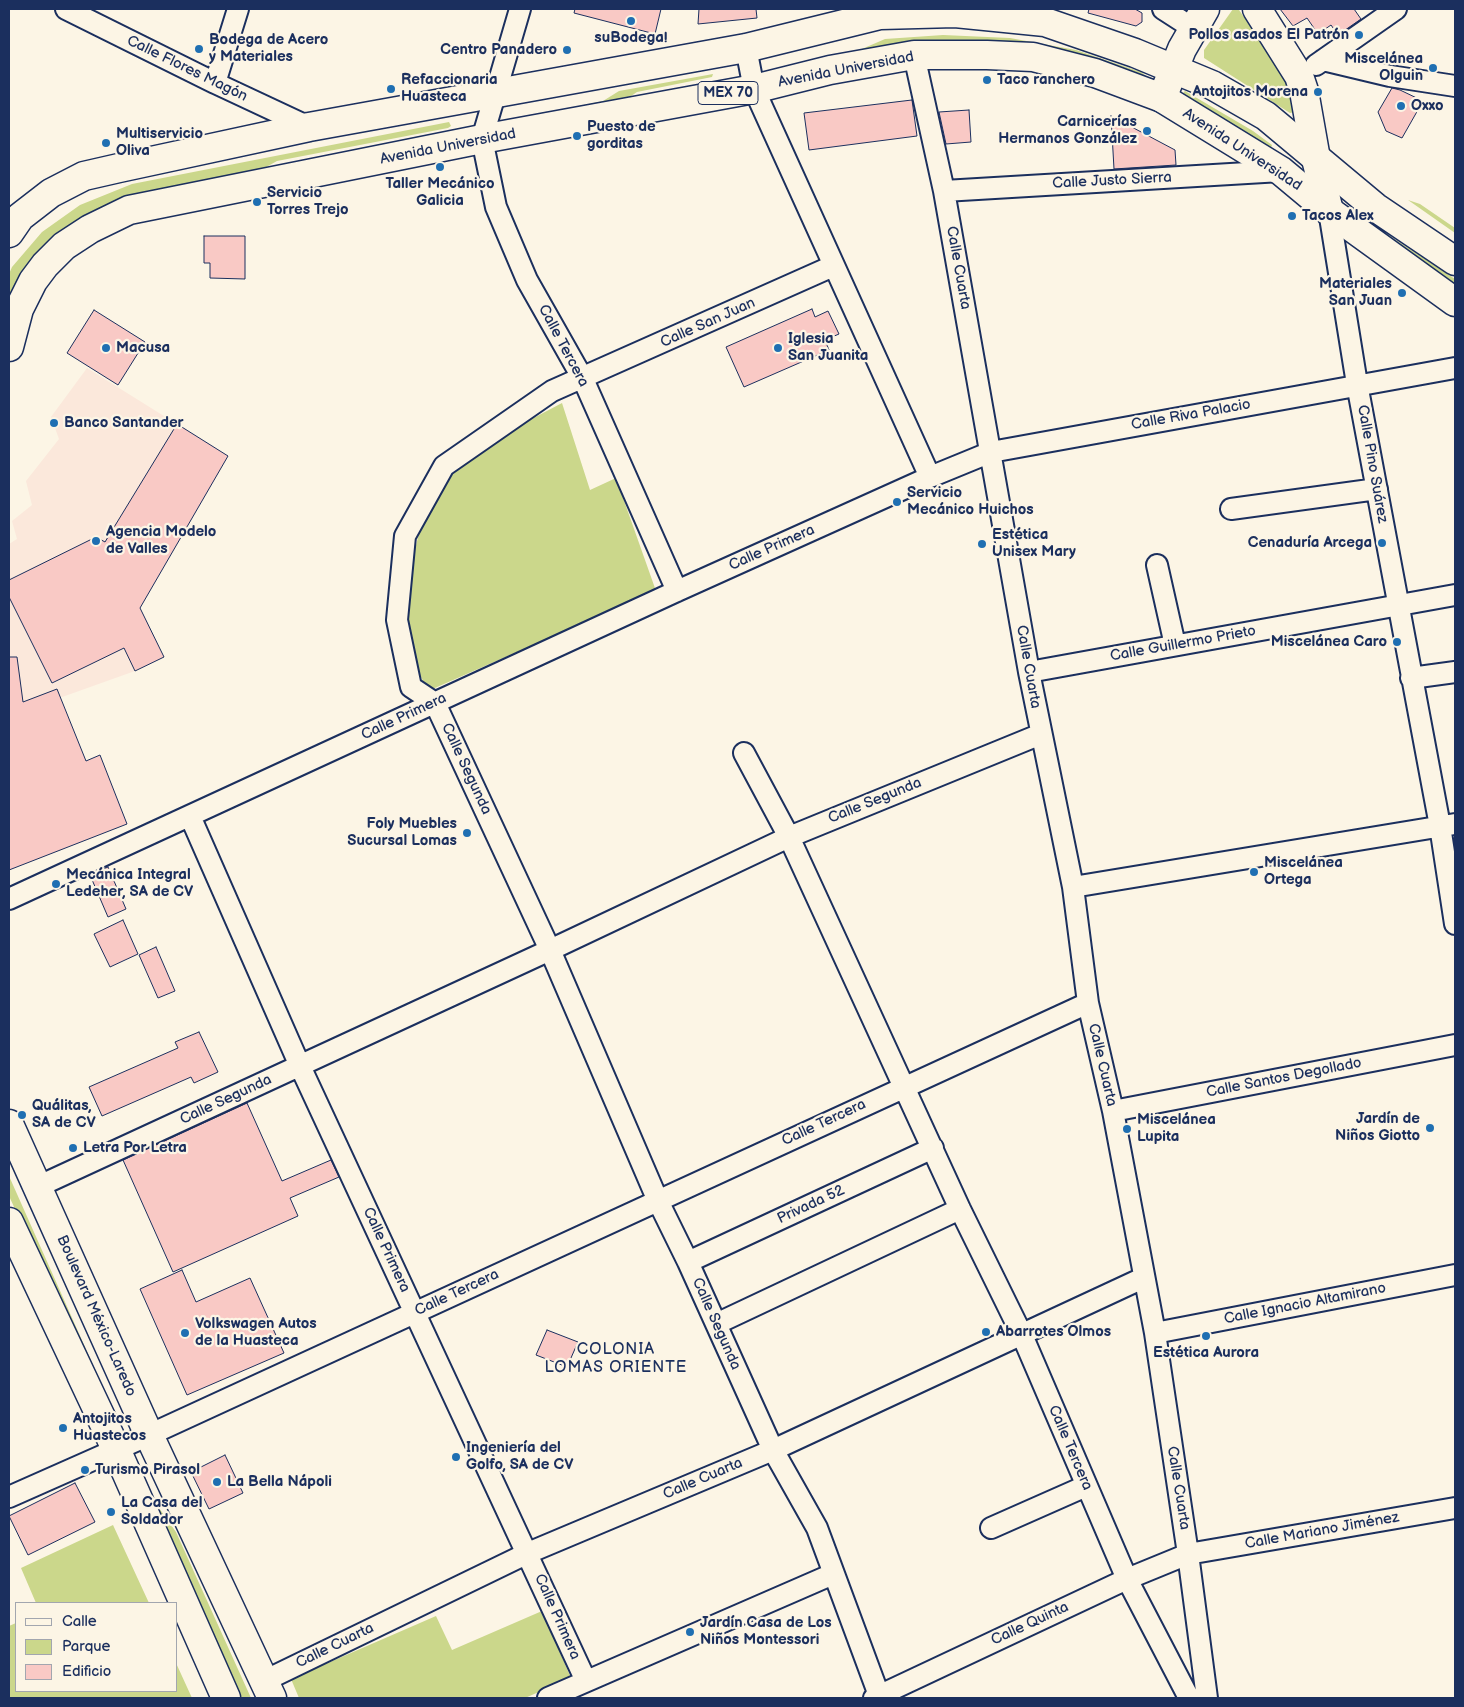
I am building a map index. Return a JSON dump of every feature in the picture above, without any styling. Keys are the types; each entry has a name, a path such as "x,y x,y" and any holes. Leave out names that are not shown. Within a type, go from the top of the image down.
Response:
{"main road":[{"path":"1257,9 1299,76 1304,91 1316,160 1329,211"},
{"path":"9,232 20,218 51,193 84,176 309,127 496,95 746,48 880,15 955,12 1045,22 1135,53 1212,85 1266,116 1316,160 1375,207 1455,261"},
{"path":"1162,98 1182,50 1200,19"},
{"name":"Avenida Universidad","path":"9,347 18,309 33,281 45,265 64,246 90,229 129,210 482,140 754,89 830,70 914,56 988,55 1033,57 1095,73 1162,98 1281,172 1329,211 1455,302"},
{"name":"Boulevard México-Laredo","path":"9,1124 149,1435 268,1689"},
{"path":"9,1222 116,1449 226,1698"}],"street":[{"name":"Calle Flores Magón","path":"66,9 309,127"},
{"path":"215,83 238,9"},
{"name":"Calle Tercera","path":"520,9 482,140 496,207 527,280 582,379 677,592"},
{"path":"1163,9 1200,19"},
{"path":"1299,76 1396,9"},
{"path":"746,48 754,89 930,476"},
{"name":"Calle Cuarta","path":"914,56 944,191 1040,734 1073,887 1088,1003 1112,1111 1155,1333 1207,1698"},
{"path":"1323,60 1390,76 1455,86"},
{"name":"Calle Justo Sierra","path":"944,191 1281,172"},
{"name":"Calle Pino Suárez","path":"1329,211 1411,678 1447,825 1455,924"},
{"name":"Calle San Juan","path":"582,379 833,266"},
{"name":"Calle Riva Palacio","path":"930,476 991,452 1358,384 1455,368"},
{"path":"435,703 410,687 397,620 405,536 444,466 552,392 582,379"},
{"name":"Calle Primera","path":"9,899 930,476"},
{"path":"1231,509 1377,489"},
{"path":"1157,565 1175,645"},
{"name":"Calle Guillermo Prieto","path":"1029,672 1455,595"},
{"path":"1411,678 1455,672"},
{"name":"Calle Segunda","path":"435,703 550,950 658,1201 688,1262 773,1450 816,1528 878,1697"},
{"name":"Calle Segunda","path":"37,1186 550,950 789,837 1040,734"},
{"name":"Calle Tercera","path":"744,753 789,837 960,1209 1022,1334 1127,1579 1189,1698"},
{"name":"Calle Primera","path":"190,816 300,1066 586,1681"},
{"path":"1073,887 1447,825"},
{"name":"Calle Tercera","path":"9,1497 149,1435 1088,1003"},
{"name":"Calle Santos Degollado","path":"1112,1111 1455,1045"},
{"name":"Privada 52","path":"688,1262 933,1148"},
{"path":"716,1324 960,1209"},
{"name":"Calle Ignacio Altamirano","path":"1155,1333 1455,1275"},
{"name":"Calle Cuarta","path":"268,1689 528,1553 773,1450 1143,1278"},
{"path":"991,1528 1086,1486"},
{"name":"Calle Mariano Jiménez","path":"1188,1554 1455,1508"},
{"name":"Calle Quinta","path":"878,1697 1127,1579 1188,1554"},
{"path":"548,1698 833,1574"}],"shaded area":[{"name":"Agencia Modelo de Valles","path":"87,368 228,456 140,607 164,657 135,671 9,716 9,544 17,539 12,521 32,505 26,481 59,439 51,417"}],"green space":[{"path":"1233,9 1239,10 1297,92 1296,112 1290,113 1204,58 1204,50"},
{"path":"943,35 1010,38 1076,50 1141,72 1149,78 1073,53 848,55 885,39"},
{"path":"713,74 712,77 637,92 619,104 527,119 526,117 603,101 619,91"},
{"path":"1185,91 1253,131 1272,145 1271,148 1265,147 1234,125 1182,94"},
{"path":"449,122 451,126 448,128 277,161 252,175 132,197 9,304 9,274 12,267 42,232 80,205 132,184"},
{"path":"1408,200 1420,204 1455,228 1455,233"},
{"path":"1372,224 1455,279 1455,286 1369,226"},
{"path":"562,403 590,490 616,478 656,591 428,691 415,665 406,608 413,557 424,514 452,470 490,441"},
{"path":"9,1176 105,1392 104,1394 100,1394 9,1196"},
{"path":"137,1466 159,1508 176,1532 251,1698 238,1698"},
{"path":"113,1525 149,1602 36,1602 21,1568"},
{"path":"542,1611 571,1678 525,1698 299,1698 291,1679 436,1616 452,1650"},
{"path":"15,1623 15,1692 178,1692 178,1667 192,1698 9,1698 9,1626"}],"building":[{"name":"suBodega!","path":"575,9 661,9 655,34 574,13"},
{"path":"699,9 756,9 757,18 698,24"},
{"path":"1089,9 1135,9 1142,13 1142,22 1136,26 1088,13"},
{"path":"1280,9 1354,9 1361,19 1338,35 1331,25 1318,34 1307,18 1293,26"},
{"name":"Oxxo","path":"1392,88 1423,101 1402,138 1386,131 1378,112"},
{"path":"912,100 917,136 809,150 804,113"},
{"path":"969,110 971,142 946,144 939,112"},
{"path":"1111,116 1175,150 1176,165 1114,169"},
{"path":"204,236 245,236 245,279 210,278 210,263 204,263"},
{"name":"Iglesia San Juanita","path":"812,309 815,317 828,311 839,334 825,340 829,350 744,387 726,347"},
{"name":"Macusa","path":"94,310 145,342 118,385 67,353"},
{"path":"177,424 228,456 140,608 164,657 135,671 124,648 52,683 9,597 9,580 96,537 105,542"},
{"path":"9,657 17,657 23,702 57,689 86,761 100,755 127,824 9,870"},
{"path":"108,867 126,909 108,917 90,875"},
{"path":"123,920 138,954 110,967 94,934"},
{"path":"156,947 175,991 158,998 139,955"},
{"path":"199,1032 218,1072 194,1083 191,1077 102,1116 89,1087 178,1048 175,1042"},
{"path":"247,1103 282,1181 331,1160 339,1177 290,1198 298,1216 173,1272 123,1160"},
{"path":"182,1270 196,1302 250,1278 284,1353 187,1395 140,1289"},
{"path":"547,1330 578,1342 567,1367 536,1355"},
{"name":"La Bella Nápoli","path":"225,1455 243,1493 209,1509 191,1472"},
{"path":"75,1483 95,1522 28,1555 9,1516"}],"place":[{"name":"suBodega!","path":"631,21"},
{"name":"Pollos asados El Patrón","path":"1359,35"},
{"name":"Bodega de Acero y Materiales","path":"199,49"},
{"name":"Centro Panadero","path":"567,50"},
{"name":"Miscelánea Olguin","path":"1433,68"},
{"name":"Taco ranchero","path":"987,80"},
{"name":"Refaccionaria Huasteca","path":"391,89"},
{"name":"Antojitos Morena","path":"1318,92"},
{"name":"Oxxo","path":"1401,106"},
{"name":"Carnicerías Hermanos González","path":"1147,131"},
{"name":"Puesto de gorditas","path":"577,136"},
{"name":"Multiservicio Oliva","path":"106,143"},
{"name":"Taller Mecánico Galicia","path":"440,167"},
{"name":"Servicio Torres Trejo","path":"257,202"},
{"name":"Tacos Alex","path":"1292,216"},
{"name":"Materiales San Juan","path":"1402,293"},
{"name":"Macusa","path":"106,348"},
{"name":"Iglesia San Juanita","path":"778,348"},
{"name":"Banco Santander","path":"54,423"},
{"name":"Servicio Mecánico Huichos","path":"897,502"},
{"name":"Agencia Modelo de Valles","path":"96,541"},
{"name":"Cenaduría Arcega","path":"1382,543"},
{"name":"Estética Unisex Mary","path":"982,544"},
{"name":"Miscelánea Caro","path":"1397,642"},
{"name":"Foly Muebles Sucursal Lomas","path":"467,833"},
{"name":"Miscelánea Ortega","path":"1254,872"},
{"name":"Mecánica Integral Ledeher, SA de CV","path":"56,884"},
{"name":"Quálitas, SA de CV","path":"22,1115"},
{"name":"Jardín de Niños Giotto","path":"1430,1128"},
{"name":"Miscelánea Lupita","path":"1127,1129"},
{"name":"Letra Por Letra","path":"73,1148"},
{"name":"Abarrotes Olmos","path":"986,1332"},
{"name":"Volkswagen Autos de la Huasteca","path":"185,1333"},
{"name":"Estética Aurora","path":"1206,1336"},
{"name":"Antojitos Huastecos","path":"63,1428"},
{"name":"Ingeniería del Golfo, SA de CV","path":"456,1457"},
{"name":"Turismo Pirasol","path":"85,1470"},
{"name":"La Bella Nápoli","path":"217,1482"},
{"name":"La Casa del Soldador","path":"111,1512"},
{"name":"Jardín Casa de Los Niños Montessori","path":"690,1632"}],"district":[{"name":"COLONIA LOMAS ORIENTE","path":"616,1359"}]}
